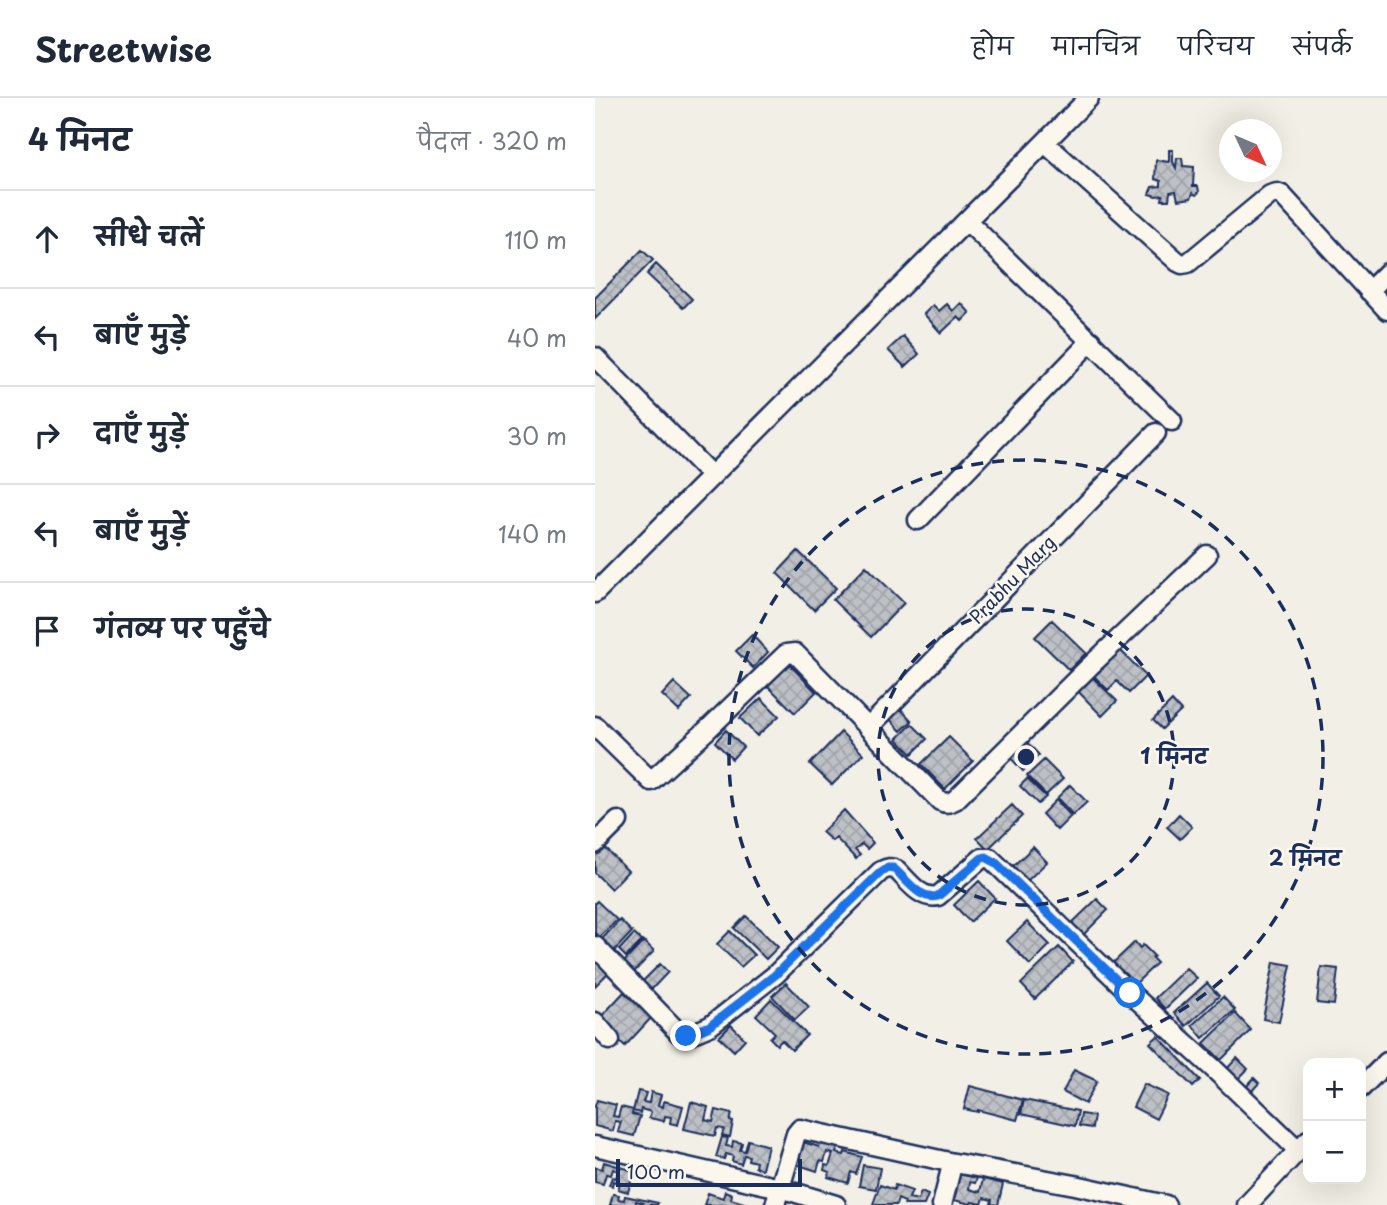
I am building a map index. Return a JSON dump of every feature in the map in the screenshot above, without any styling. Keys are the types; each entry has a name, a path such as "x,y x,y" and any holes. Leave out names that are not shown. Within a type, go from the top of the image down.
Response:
{"street":[{"path":"595,593 1089,98"},
{"path":"1045,143 1182,264 1188,263 1270,195 1282,195 1387,310"},
{"path":"967,221 1173,421"},
{"path":"1369,291 1387,273"},
{"path":"918,520 1091,341"},
{"path":"595,357 712,476"},
{"name":"Prabhu Marg","path":"869,727 1156,433"},
{"path":"595,726 651,781 790,652 799,655 940,801 950,803 1207,555"},
{"path":"595,844 618,821"},
{"path":"595,946 679,1033 686,1036 710,1026 775,975 887,868 893,868 922,894 933,898 986,857 995,862 1130,993 1303,1145 1247,1205"},
{"path":"595,1023 610,1040"},
{"path":"1366,1083 1387,1062"},
{"path":"777,1197 796,1133 800,1129 1165,1205"},
{"path":"595,1146 777,1197 836,1205"},
{"path":"942,1205 951,1170 949,1162"}],"building":[{"path":"1169,150 1173,150 1176,168 1177,158 1182,158 1183,166 1194,167 1193,186 1198,186 1199,192 1196,195 1193,193 1191,198 1178,200 1176,191 1170,192 1169,200 1162,200 1163,195 1149,194 1152,187 1161,186 1161,181 1155,179 1156,160 1169,162"},
{"path":"642,250 653,260 595,319 595,298"},
{"path":"656,264 692,299 683,308 647,274"},
{"path":"961,303 970,313 962,321 958,317 941,333 924,314 933,305 939,311 947,304 953,311"},
{"path":"903,336 919,354 905,367 888,350"},
{"path":"798,551 836,588 814,610 777,573"},
{"path":"866,566 904,603 871,637 833,600"},
{"path":"1052,620 1086,653 1069,670 1035,637"},
{"path":"752,635 768,652 753,668 736,651"},
{"path":"1114,644 1146,676 1129,693 1117,681 1108,690 1088,670"},
{"path":"785,660 816,692 795,713 763,681"},
{"path":"1086,671 1117,701 1102,716 1072,685"},
{"path":"674,682 691,698 679,711 662,695"},
{"path":"761,698 779,716 757,736 740,718"},
{"path":"1172,701 1181,711 1162,729 1153,720"},
{"path":"897,705 912,721 901,731 886,715"},
{"path":"912,724 927,739 912,754 897,739"},
{"path":"726,730 743,747 732,759 715,742"},
{"path":"841,732 863,754 832,785 810,764"},
{"path":"949,737 973,761 945,789 921,764"},
{"path":"1022,737 1039,755 1023,771 1006,753"},
{"path":"1044,760 1063,779 1046,795 1027,776"},
{"path":"1027,779 1046,797 1038,804 1020,786"},
{"path":"1070,785 1087,802 1073,815 1057,798"},
{"path":"1056,800 1071,816 1057,830 1042,814"},
{"path":"1012,805 1022,816 988,849 977,838"},
{"path":"844,810 873,843 867,849 862,844 855,850 860,855 856,859 836,838 832,841 822,832"},
{"path":"1179,814 1192,827 1180,839 1167,827"},
{"path":"602,845 628,871 611,889 595,873 595,853"},
{"path":"1033,847 1047,862 1026,882 1011,868"},
{"path":"979,881 995,898 970,922 954,905"},
{"path":"1097,899 1108,910 1082,936 1071,924"},
{"path":"597,901 617,920 600,937 595,933"},
{"path":"746,916 778,947 766,959 734,928"},
{"path":"620,920 632,932 614,951 602,939"},
{"path":"1027,922 1050,945 1030,965 1007,941"},
{"path":"730,931 754,955 741,967 717,944"},
{"path":"634,934 642,941 626,957 619,950"},
{"path":"644,941 654,951 633,973 623,963"},
{"path":"1135,942 1140,948 1143,945 1157,963 1134,985 1113,963"},
{"path":"1059,947 1073,962 1035,999 1021,984"},
{"path":"599,956 612,969 595,986 595,960"},
{"path":"1274,962 1291,965 1279,1022 1263,1019"},
{"path":"660,964 668,972 649,992 640,984"},
{"path":"1321,967 1338,969 1334,1005 1317,1003"},
{"path":"1186,968 1197,978 1165,1009 1155,998"},
{"path":"786,983 809,1007 795,1020 772,996"},
{"path":"1207,983 1219,996 1186,1026 1174,1013"},
{"path":"624,992 651,1018 625,1046 598,1020"},
{"path":"1223,997 1235,1010 1203,1038 1192,1025"},
{"path":"771,999 807,1035 792,1050 782,1040 777,1045 770,1038 775,1033 756,1015"},
{"path":"1235,1013 1251,1030 1221,1060 1204,1043"},
{"path":"731,1025 745,1039 734,1051 719,1037"},
{"path":"1158,1036 1200,1080 1193,1087 1150,1043"},
{"path":"1237,1058 1248,1069 1235,1082 1224,1072"},
{"path":"1074,1070 1097,1081 1085,1104 1063,1092"},
{"path":"1254,1078 1259,1083 1251,1092 1246,1087"},
{"path":"1144,1084 1168,1095 1156,1119 1133,1107"},
{"path":"970,1086 1023,1100 1017,1120 964,1109"},
{"path":"638,1091 646,1093 643,1102 649,1103 651,1092 661,1095 658,1105 663,1107 664,1101 683,1106 678,1125 670,1123 671,1117 665,1116 664,1121 649,1118 651,1112 641,1109 640,1113 633,1111"},
{"path":"597,1100 616,1105 613,1116 618,1117 621,1107 633,1110 632,1114 640,1116 634,1136 618,1132 621,1122 615,1121 613,1131 595,1126"},
{"path":"1024,1100 1078,1111 1075,1126 1021,1114"},
{"path":"691,1102 708,1107 705,1120 713,1122 716,1110 732,1114 730,1137 722,1135 724,1129 717,1128 715,1136 684,1129"},
{"path":"1081,1114 1094,1116 1092,1128 1079,1126"},
{"path":"722,1137 728,1138 726,1146 732,1147 733,1141 742,1143 740,1150 745,1151 748,1140 768,1146 762,1169 755,1167 756,1162 748,1160 749,1156 744,1155 741,1164 732,1161 733,1156 726,1154 724,1159 716,1157"},
{"path":"821,1141 839,1146 836,1153 844,1155 845,1152 862,1157 856,1174 851,1172 848,1183 828,1177 830,1172 824,1170 825,1165 829,1166 833,1154 827,1152 817,1171 796,1164 803,1142 819,1147"},
{"path":"604,1162 634,1171 628,1192 618,1189 620,1183 613,1181 612,1186 609,1185 612,1177 616,1178 618,1171 613,1169 611,1175 606,1174 603,1184 595,1182 595,1167 602,1169"},
{"path":"863,1165 880,1168 876,1189 859,1186"},
{"path":"957,1173 977,1178 975,1183 970,1182 969,1189 980,1192 983,1179 1003,1184 998,1205 991,1204 992,1200 984,1198 982,1204 950,1199"},
{"path":"880,1185 894,1190 895,1185 912,1191 909,1198 918,1200 921,1192 928,1195 924,1205 904,1205 905,1202 898,1199 896,1205 873,1204"},
{"path":"725,1191 732,1194 731,1199 750,1205 704,1205 708,1193 723,1198"},
{"path":"613,1194 619,1195 618,1199 624,1200 625,1196 658,1203 642,1205 643,1203 636,1201 636,1205 610,1205"}],"route":[{"path":"686,1036 710,1026 775,975 887,868 897,870 922,894 933,898 986,857 995,862 1130,993"}]}
